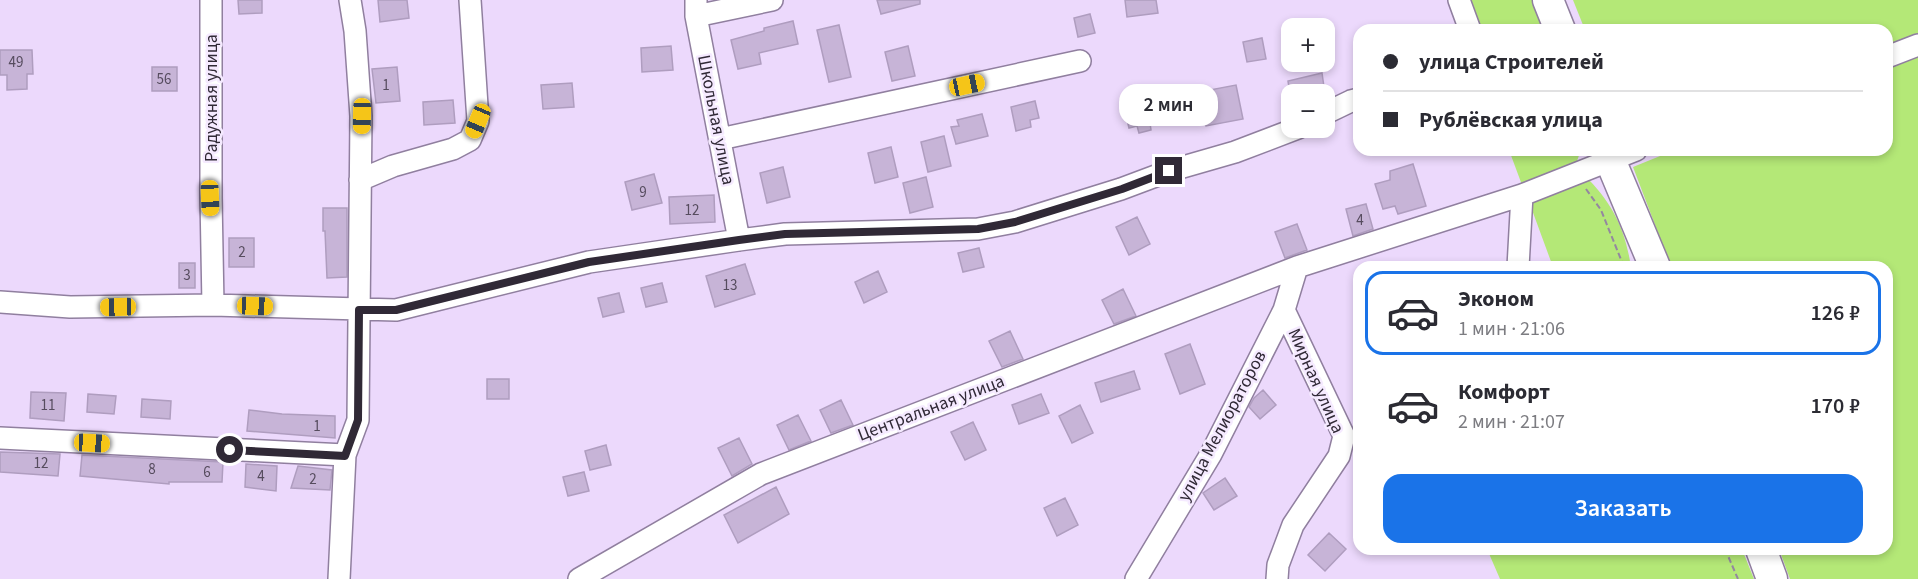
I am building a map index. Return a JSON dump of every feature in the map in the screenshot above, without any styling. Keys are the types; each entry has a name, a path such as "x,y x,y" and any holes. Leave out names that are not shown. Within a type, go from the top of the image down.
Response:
{"highway":[{"path":"1548,0 1558,24"},
{"path":"1618,156 1653,261"},
{"path":"1763,555 1772,579"}],"street":[{"name":"Радужная улица","path":"211,0 210,198 213,305"},
{"path":"339,579 345,456 358,420 362,116 351,0"},
{"path":"360,180 393,166 453,149 470,140 478,121 470,0"},
{"path":"696,8 772,0"},
{"path":"1459,0 1468,24"},
{"name":"Школьная улица","path":"696,8 739,240"},
{"path":"1893,55 1918,45"},
{"path":"720,140 1080,61"},
{"path":"1335,108 1353,100"},
{"path":"0,302 70,308 213,305 396,310 589,262 739,240 785,234 978,229 1015,222 1122,189 1169,171 1235,152 1281,134"},
{"name":"Центральная улица","path":"579,579 761,474 1297,267 1522,195 1575,174 1611,156"},
{"path":"1518,261 1522,195"},
{"name":"улица Мелиораторов","path":"1136,579 1211,453 1284,310 1297,267"},
{"name":"Мирная улица","path":"1277,579 1278,565 1293,525 1339,456 1344,436 1284,310"},
{"path":"0,438 345,456"}],"path":[{"path":"1575,174 1601,210 1622,261"},
{"path":"1728,555 1738,579"}],"green space":[{"path":"1454,0 1540,0 1549,24 1463,24"},
{"path":"1573,0 1918,0 1918,579 1790,579 1781,555 1893,555 1893,261 1669,261 1633,167 1660,156 1893,156 1893,24 1583,24"},
{"path":"1511,156 1579,156 1577,161 1522,185"},
{"path":"1584,175 1602,195 1616,216 1630,261 1551,261 1528,199"},
{"path":"1490,555 1744,555 1754,579 1500,579"}],"building":[{"path":"238,0 262,0 262,13 239,14"},
{"path":"378,0 407,0 409,18 380,22"},
{"path":"877,0 920,0 920,4 881,14"},
{"path":"1125,0 1156,0 1158,13 1127,17"},
{"path":"1090,14 1095,33 1078,37 1074,18"},
{"path":"793,21 798,44 759,53 761,64 738,69 731,40 764,31 764,28"},
{"path":"839,25 851,77 829,82 817,30"},
{"path":"1262,38 1266,59 1247,62 1243,42"},
{"path":"671,46 673,70 642,72 641,48"},
{"path":"908,46 915,76 892,81 885,52"},
{"path":"0,50 32,50 33,74 27,74 27,89 7,90 7,75 0,75"},
{"path":"152,67 177,67 177,91 152,91"},
{"path":"397,67 400,101 376,103 372,69"},
{"path":"1322,73 1324,84 1288,84 1288,81"},
{"path":"572,83 574,107 543,109 541,85"},
{"path":"1236,85 1243,119 1206,126 1199,92"},
{"path":"453,100 455,123 424,125 423,102"},
{"path":"1035,101 1039,118 1030,120 1031,127 1016,131 1011,107"},
{"path":"1153,105 1157,121 1150,123 1151,130 1139,133 1137,126 1129,128 1125,111"},
{"path":"982,114 988,136 956,144 951,127 959,126 957,120"},
{"path":"944,136 951,166 928,172 921,142"},
{"path":"891,147 898,177 875,183 868,153"},
{"path":"1413,164 1426,206 1398,214 1395,206 1383,209 1375,184 1390,180 1390,171"},
{"path":"783,167 790,197 767,203 760,173"},
{"path":"654,174 662,203 632,210 625,182"},
{"path":"926,177 933,207 910,213 903,183"},
{"path":"714,195 715,222 670,224 669,197"},
{"path":"1366,204 1373,229 1353,236 1346,209"},
{"path":"323,208 347,208 347,277 327,278"},
{"path":"1137,217 1150,244 1129,255 1116,227"},
{"path":"1297,224 1307,250 1285,258 1275,232"},
{"path":"229,238 254,238 254,267 229,267"},
{"path":"979,248 984,267 963,272 958,253"},
{"path":"179,263 195,263 195,288 179,288"},
{"path":"745,264 755,294 715,307 706,276"},
{"path":"878,271 887,292 864,303 855,282"},
{"path":"662,283 667,302 646,307 641,288"},
{"path":"1123,289 1136,316 1114,324 1102,300"},
{"path":"619,293 624,312 603,317 598,298"},
{"path":"1010,331 1023,359 1002,367 989,341"},
{"path":"1190,344 1205,384 1180,394 1165,354"},
{"path":"1134,371 1140,389 1101,402 1095,383"},
{"path":"487,379 509,379 509,399 487,399"},
{"path":"1263,390 1276,405 1260,419 1249,407 1254,398"},
{"path":"31,392 66,393 64,421 30,418"},
{"path":"88,394 116,396 114,414 87,412"},
{"path":"1041,394 1049,413 1019,424 1012,405"},
{"path":"142,399 171,401 170,419 141,417"},
{"path":"841,400 853,425 831,433 820,410"},
{"path":"1080,405 1093,433 1072,443 1059,416"},
{"path":"249,410 335,416 335,438 247,431"},
{"path":"798,415 811,441 789,450 777,425"},
{"path":"973,422 986,450 965,460 951,432"},
{"path":"739,438 752,464 732,476 718,448"},
{"path":"606,445 611,465 590,470 585,451"},
{"path":"0,452 60,454 58,476 0,472"},
{"path":"82,455 223,462 222,482 169,482 169,484 80,476"},
{"path":"246,464 277,466 276,491 245,487"},
{"path":"298,466 332,470 330,490 291,488"},
{"path":"584,472 589,491 568,496 563,477"},
{"path":"1225,478 1237,496 1214,510 1203,493"},
{"path":"776,487 789,514 738,543 724,515"},
{"path":"1065,498 1078,525 1057,536 1044,508"},
{"path":"1329,533 1346,549 1325,571 1308,555"}],"route":[{"path":"230,450 345,456 358,420 359,310 396,310 589,262 739,240 785,234 978,229 1015,222 1122,189 1169,171"}]}
